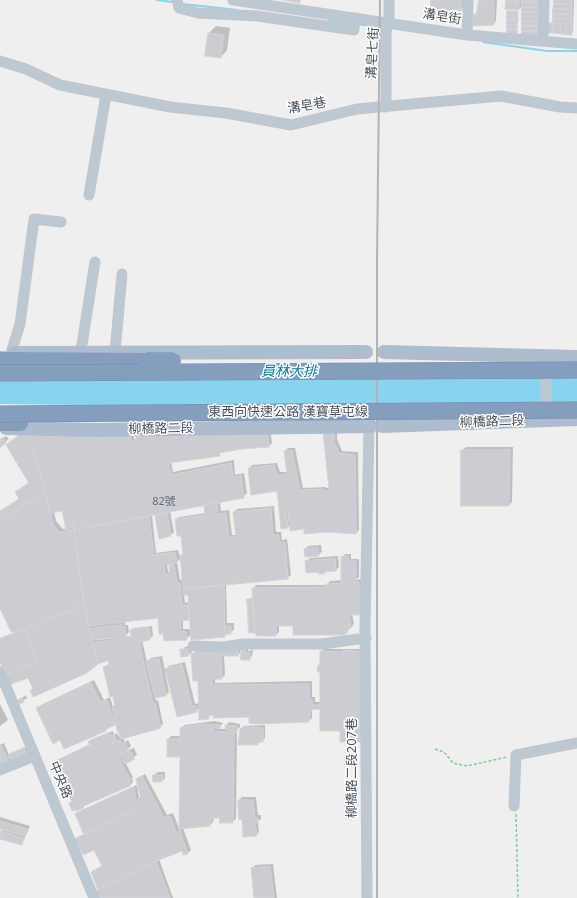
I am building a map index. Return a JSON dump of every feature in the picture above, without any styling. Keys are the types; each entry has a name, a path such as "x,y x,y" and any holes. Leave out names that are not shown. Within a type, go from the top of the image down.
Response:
{"highway":[{"path":"4,355 146,361 474,365 508,370"},
{"path":"0,373 577,370"},
{"name":"東西向快速公路 漢寶草屯線","path":"0,414 543,412 577,410"},
{"path":"0,423 504,418 519,417 543,412"}],"main road":[{"path":"4,355 81,351 366,352"},
{"path":"384,352 577,357"},
{"name":"柳橋路二段","path":"0,428 98,430 374,426 543,412 577,419"}],"street":[{"name":"溝皂街","path":"232,0 280,3 295,9 467,34 577,44"},
{"name":"溝皂七街","path":"386,107 386,31 389,22 389,0"},
{"path":"467,34 468,0"},
{"path":"543,41 544,0"},
{"path":"174,1 179,8 198,13 257,16 354,30 355,18"},
{"path":"292,22 295,9"},
{"name":"溝皂巷","path":"0,61 26,69 60,85 170,107 226,113 291,125 357,109 501,96 560,107 577,108"},
{"path":"89,195 106,95"},
{"path":"4,355 20,324 34,219 61,222"},
{"path":"81,351 95,262"},
{"path":"115,352 122,274"},
{"path":"543,412 546,357"},
{"name":"柳橋路二段207巷","path":"367,898 366,638 374,426"},
{"path":"193,646 224,647 243,644 322,644 366,638"},
{"name":"中央路","path":"1,677 94,898"},
{"path":"514,806 516,755 577,743"},
{"path":"0,770 35,756"}],"path":[{"path":"435,749 444,752 453,763 466,766 516,755"},
{"path":"514,806 517,820 518,898"}],"water":[{"path":"577,374 577,405 236,407 0,404 0,376"}],"building":[{"path":"283,0 300,0 300,3"},
{"path":"431,0 461,0 461,11 431,9"},
{"path":"479,0 494,1 494,25 473,26 473,15 476,15"},
{"path":"506,0 519,0 519,3 506,3"},
{"path":"522,0 540,0 540,2 522,2"},
{"path":"554,0 572,0 572,4 554,4"},
{"path":"522,2 540,2 540,7 522,7"},
{"path":"506,3 519,3 519,10 505,9"},
{"path":"554,4 572,4 572,9 553,9"},
{"path":"522,7 540,7 540,12 522,12"},
{"path":"553,9 572,9 572,14 553,14"},
{"path":"507,11 518,11 518,16 507,15"},
{"path":"522,12 540,12 540,17 522,16"},
{"path":"553,14 572,14 572,19 553,18"},
{"path":"507,15 518,16 518,20 507,20"},
{"path":"522,16 540,17 540,21 522,21"},
{"path":"553,18 572,19 572,24 553,23"},
{"path":"507,20 518,20 517,25 507,25"},
{"path":"522,21 540,21 540,26 522,26"},
{"path":"549,23 553,23 553,33 548,33"},
{"path":"553,23 561,24 561,34 553,33"},
{"path":"561,24 566,24 566,35 561,34"},
{"path":"566,24 572,24 572,35 566,35"},
{"path":"507,25 517,25 517,29 507,29"},
{"path":"522,26 540,26 540,31 522,31"},
{"path":"507,29 517,29 517,34 507,34"},
{"path":"522,31 540,31 540,35 522,35"},
{"path":"208,33 224,35 221,58 205,56"},
{"path":"323,430 334,430 334,442 339,453 355,455 356,534 326,532 304,534 304,529 290,531 286,494 284,494 288,528 281,529 277,491 251,495 248,468 274,465 277,475 285,474 286,483 288,483 284,451 292,450 300,490 323,489 323,491 329,491"},
{"path":"217,431 267,431 269,447 242,449 219,453 220,456 168,463 171,475 231,463 233,477 241,476 244,498 74,530 73,523 65,525 62,511 51,513 32,444 22,433 90,432 90,437 130,432 131,441 136,440 136,436 175,432 176,437"},
{"path":"22,433 32,444 45,492 0,520 0,511 19,499 15,492 29,483 6,445"},
{"path":"3,438 6,443 0,448 0,440"},
{"path":"461,450 510,450 509,506 461,506"},
{"path":"45,492 53,524 59,532 66,531 65,525 73,523 84,605 14,633 13,631 11,632 0,608 0,520"},
{"path":"217,503 218,514 226,513 229,538 236,537 233,512 271,508 273,535 279,535 279,542 285,542 288,579 183,589 180,555 183,555 181,536 177,536 175,519 205,515 204,506"},
{"path":"167,514 171,536 159,539 155,516"},
{"path":"149,516 154,555 175,552 177,563 164,565 165,574 170,574 169,566 174,565 177,583 180,583 182,605 188,605 189,620 180,621 181,631 186,632 187,640 164,641 163,634 159,634 158,618 89,626 84,605 74,530"},
{"path":"318,548 319,556 305,557 304,549"},
{"path":"348,556 349,561 356,561 356,581 348,581 348,587 351,582 359,582 359,615 349,615 351,627 349,627 347,633 343,635 293,635 293,626 276,626 276,636 257,636 255,634 252,588 327,587 326,584 341,583 341,557"},
{"path":"335,559 336,571 324,572 325,574 319,574 319,572 306,573 305,561"},
{"path":"224,585 225,637 191,640 188,595 184,595 183,589"},
{"path":"247,599 253,599 255,633 249,633"},
{"path":"84,605 98,664 87,673 33,697 30,691 33,689 28,678 9,685 5,675 38,661 25,629"},
{"path":"122,625 122,627 125,627 126,637 92,640 89,629"},
{"path":"225,626 231,626 231,634 225,634"},
{"path":"149,628 150,640 140,642 140,635 131,636 130,630"},
{"path":"25,629 38,661 5,675 0,662 0,639"},
{"path":"138,637 153,703 155,703 161,728 122,739 117,730 112,706 115,706 113,696 110,697 103,667 109,665 108,660 98,664 93,643"},
{"path":"180,649 188,649 189,656 181,657"},
{"path":"238,650 238,656 221,656 222,679 212,679 212,685 309,684 309,700 312,700 313,705 320,705 320,672 317,672 318,665 320,665 320,651 343,652 343,650 363,652 363,742 340,742 340,731 320,731 320,709 310,710 309,722 258,724 249,723 249,717 213,718 213,715 209,715 209,719 199,720 198,681 193,681 191,654"},
{"path":"241,650 245,650 246,653 250,653 250,660 241,660"},
{"path":"159,659 166,696 155,698 146,661"},
{"path":"182,665 192,706 196,706 197,712 177,717 165,669"},
{"path":"91,683 100,702 107,700 115,725 106,729 106,731 64,749 60,740 53,744 36,708"},
{"path":"22,698 24,702 18,705 17,701"},
{"path":"204,724 220,725 221,728 213,728 213,731 226,732 225,725 237,726 237,732 234,732 233,823 219,823 220,818 211,818 210,826 179,829 180,757 167,757 167,739 180,739 180,728"},
{"path":"245,727 263,728 263,742 258,742 258,745 238,745 240,729"},
{"path":"109,733 126,773 131,781 129,782 130,786 83,806 84,808 72,811 69,803 72,802 55,761 90,745 88,742"},
{"path":"114,735 117,741 120,740 121,744 125,742 128,750 120,754 111,736"},
{"path":"1,745 9,763 0,767 0,746"},
{"path":"24,748 28,757 12,764 8,755"},
{"path":"130,751 135,759 125,764 120,755"},
{"path":"153,775 163,775 162,782 153,782"},
{"path":"142,776 164,818 170,816 176,833 180,831 188,854 183,855 182,851 156,861 98,890 91,872 102,866 94,850 83,855 74,839 143,806 136,779"},
{"path":"134,787 136,800 139,799 141,806 84,835 75,814"},
{"path":"238,800 253,800 255,818 258,818 258,823 255,823 257,836 243,837 242,819 239,820"},
{"path":"0,821 27,829 25,836 0,829"},
{"path":"0,831 24,838 22,845 0,839"},
{"path":"156,861 170,898 109,898 106,893 108,898 97,898 95,892"},
{"path":"270,867 274,898 254,898 251,868"}],"waterway":[{"path":"157,0 173,2"},
{"path":"183,4 237,10"},
{"path":"328,21 352,24"},
{"path":"358,24 370,26"},
{"path":"483,42 547,51 577,51"}],"railway":[{"path":"377,898 377,262 380,0"}],"water label":[{"name":"員林大排","path":"289,372"}]}
